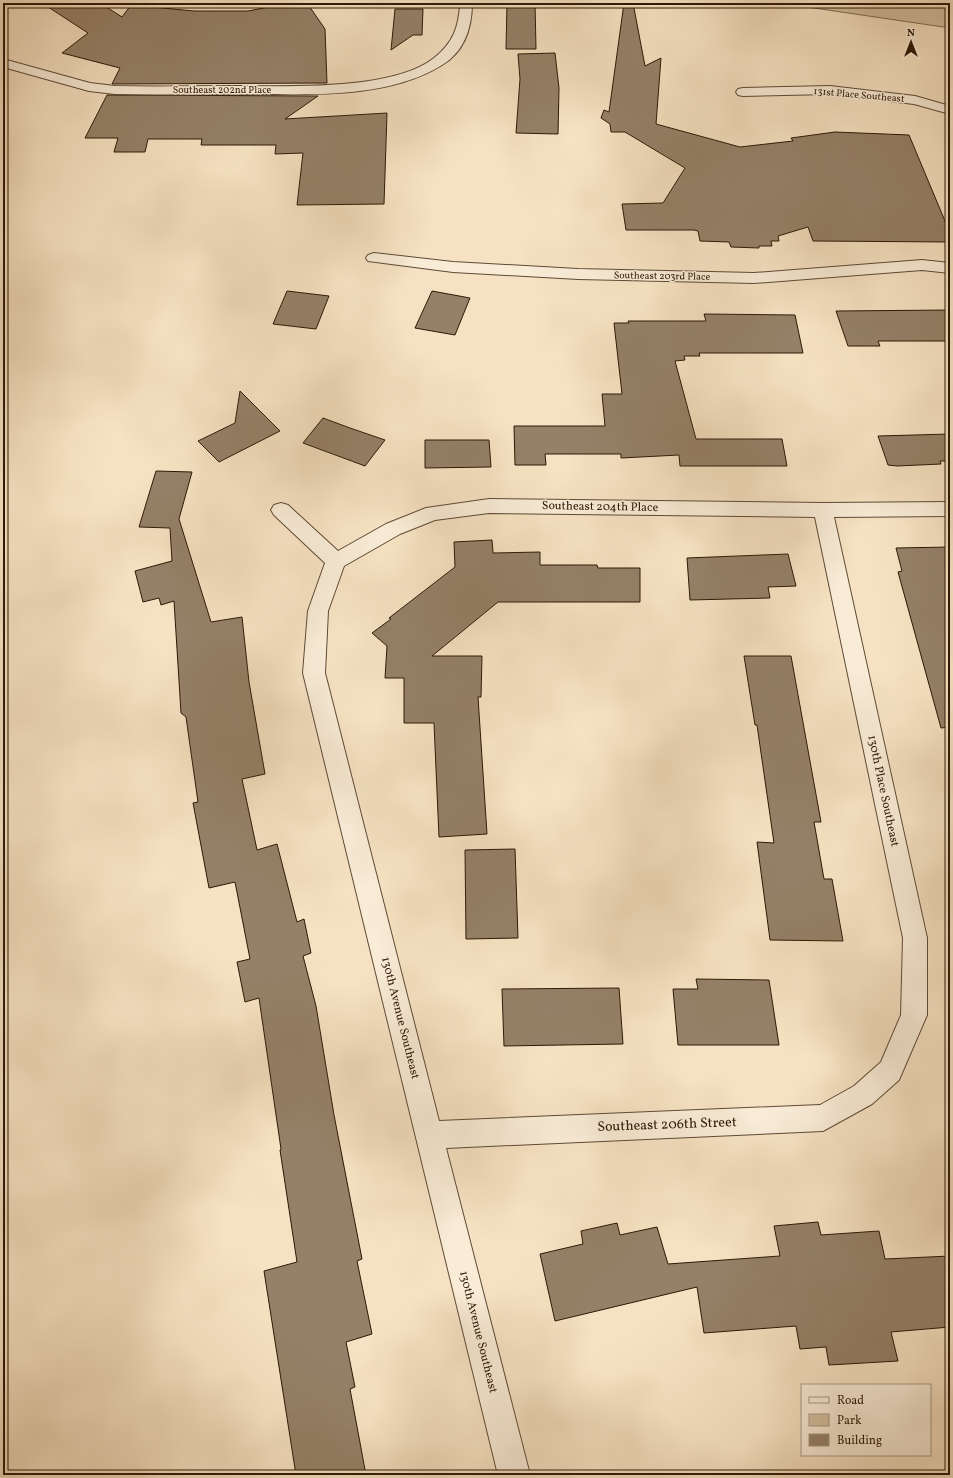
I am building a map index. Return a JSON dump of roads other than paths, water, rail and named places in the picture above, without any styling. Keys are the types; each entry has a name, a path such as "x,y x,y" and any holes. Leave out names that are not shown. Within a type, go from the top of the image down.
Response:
{"street":[{"name":"Southeast 202nd Place","path":"3,63 89,87 114,90 340,89 400,78 439,61 455,47 462,32 466,18 466,3"},
{"name":"131st Place Southeast","path":"743,92 830,90 915,100 950,110"},
{"name":"Southeast 203rd Place","path":"374,258 453,267 570,274 754,278 922,265 950,268"},
{"name":"Southeast 204th Place","path":"336,561 393,529 433,513 489,506 822,510 950,509"},
{"path":"281,510 336,561"},
{"name":"130th Place Southeast","path":"822,510 915,938 914,1015 890,1071"},
{"name":"130th Avenue Southeast","path":"336,561 318,611 314,673 514,1475"},
{"name":"Southeast 206th Street","path":"429,1135 823,1118 863,1095 890,1071"}]}
